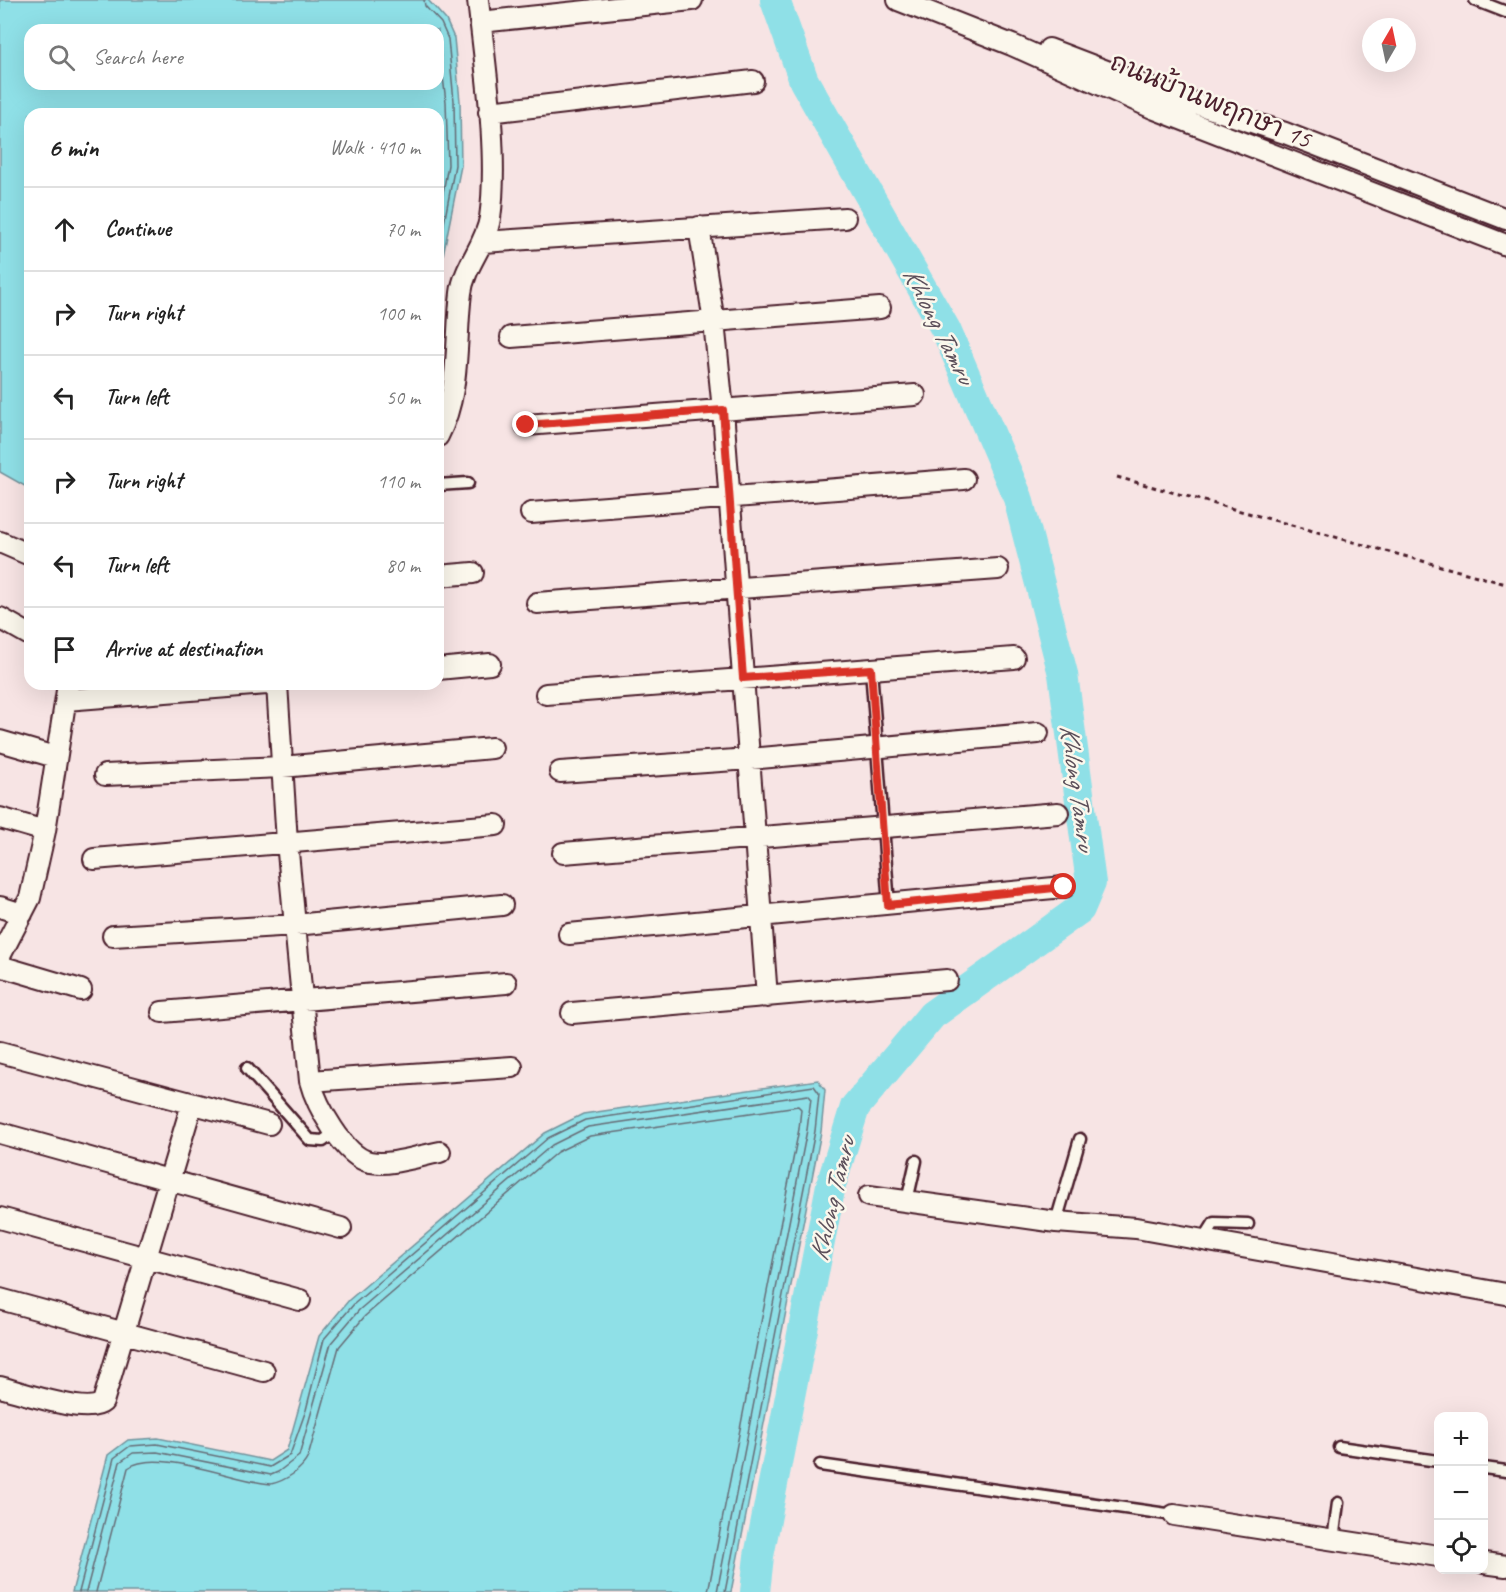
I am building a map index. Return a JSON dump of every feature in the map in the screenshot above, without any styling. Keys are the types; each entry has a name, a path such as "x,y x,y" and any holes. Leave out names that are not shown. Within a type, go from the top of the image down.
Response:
{"street":[{"path":"444,419 454,390 462,287 472,259 483,242 490,219 492,184 489,111 478,0"},
{"path":"480,22 692,0"},
{"name":"ถนนบ้านพฤกษา 15","path":"898,0 1159,101 1285,133 1506,219"},
{"name":"ถนนบ้านพฤกษา 15","path":"927,0 1159,101 1506,245"},
{"path":"489,111 753,81"},
{"path":"483,242 845,218"},
{"path":"699,227 714,322 723,410 767,997"},
{"path":"511,337 880,308"},
{"path":"526,425 915,395"},
{"path":"531,513 964,479"},
{"path":"0,542 24,552"},
{"path":"537,603 998,569"},
{"path":"444,575 473,573"},
{"path":"0,618 24,632"},
{"path":"546,694 1014,658"},
{"path":"444,668 490,664"},
{"path":"0,956 30,898 45,831 67,692 117,690"},
{"path":"277,690 287,842 310,1082 325,1119 366,1162 378,1163 440,1152"},
{"path":"560,772 750,759 1038,733"},
{"path":"0,741 55,757"},
{"path":"105,775 282,767 492,748"},
{"path":"563,853 1058,813"},
{"path":"0,818 45,831"},
{"path":"94,860 496,825"},
{"path":"569,934 1064,887"},
{"path":"114,936 295,925 502,905"},
{"path":"0,907 22,914"},
{"path":"0,966 81,990"},
{"path":"572,1013 948,980"},
{"path":"162,1012 506,983"},
{"path":"0,1052 269,1124"},
{"path":"310,1082 512,1067"},
{"path":"0,1387 84,1408 98,1406 105,1397 148,1259 192,1104"},
{"path":"0,1133 341,1228"},
{"path":"869,1196 1056,1222 1136,1228 1506,1294"},
{"path":"0,1218 300,1300"},
{"path":"0,1299 264,1371"},
{"path":"1174,1515 1434,1555"},
{"path":"1488,1564 1506,1566"}],"lane":[{"path":"1474,0 1506,12"},
{"path":"444,484 468,483"},
{"path":"871,669 888,905"},
{"path":"247,1068 310,1140 323,1141 335,1132"},
{"path":"1056,1222 1080,1139"},
{"path":"907,1201 916,1161"},
{"path":"1204,1239 1214,1223 1248,1224"},
{"path":"1339,1447 1434,1460"},
{"path":"820,1465 1174,1515"},
{"path":"1488,1469 1506,1471"},
{"path":"1333,1540 1338,1503"}],"path":[{"path":"1118,477 1506,584"}],"water":[{"path":"0,0 428,0 446,20 454,38 460,101 461,166 444,250 444,108 24,108 24,486 0,472"},
{"path":"818,1080 825,1090 821,1132 731,1592 72,1592 108,1455 128,1440 158,1438 270,1461 287,1450 319,1336 349,1300 545,1133 583,1114"}],"waterway":[{"name":"Khlong Tamru","path":"755,1592 759,1556 831,1185 855,1107 932,1015 1080,909 1091,883 1063,674 1018,498 946,330 804,81 775,0"}],"route":[{"path":"526,425 723,410 743,678 871,669 888,905 1064,887"}]}
